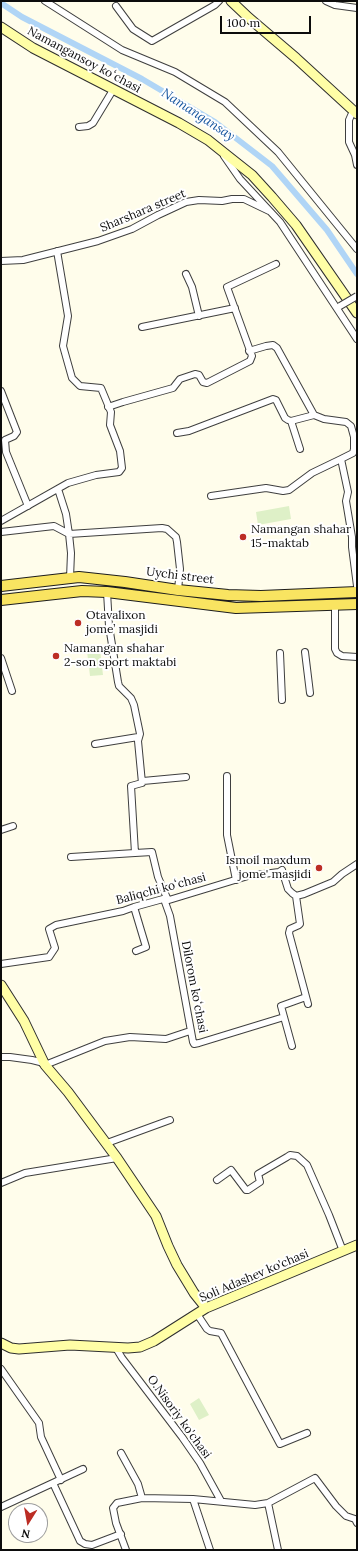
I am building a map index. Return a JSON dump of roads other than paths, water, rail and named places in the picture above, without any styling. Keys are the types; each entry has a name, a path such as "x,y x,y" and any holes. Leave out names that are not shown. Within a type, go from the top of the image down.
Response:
{"main road":[{"name":"Uychi street","path":"1,586 79,577 178,590 261,596 357,592"},
{"path":"1,600 82,591 106,592 236,608 335,606 357,604"}],"street":[{"path":"44,1 122,50 175,72 224,102 278,152 357,249"},
{"path":"116,6 133,29 152,41 215,5 219,1"},
{"path":"231,1 355,112 349,120 349,142 355,155 357,165"},
{"path":"326,1 335,6 357,8"},
{"name":"Namangansoy koʻchasi","path":"1,27 33,48 179,123 220,149 252,176 291,219 357,313"},
{"path":"79,127 88,126 93,123 113,90"},
{"path":"220,149 240,178 280,222 339,307 357,339"},
{"name":"Sharshara street","path":"1,261 23,260 114,236 186,202 199,200 222,201 244,199 269,211"},
{"path":"1,522 58,488 82,478 119,472 122,470 120,451 110,426 109,419 111,415 101,388 80,386 72,378 63,346 68,316 57,251"},
{"path":"108,407 173,388 180,379 195,374 199,375 204,383 210,382 250,361 252,358 227,287 276,264"},
{"path":"186,274 192,287 199,316"},
{"path":"339,307 357,296"},
{"path":"142,327 235,308"},
{"path":"249,351 273,345 277,348 314,415"},
{"path":"1,391 17,432 14,436 5,440 6,452 28,506"},
{"path":"177,433 189,431 273,399 276,400 285,418 291,421 314,415 346,422 350,426 355,437 353,453 312,473 289,490 283,491 266,488 211,496"},
{"path":"291,421 300,450"},
{"path":"341,459 348,492 346,501 352,537 357,586"},
{"path":"58,488 66,514 69,534 71,553 70,578"},
{"path":"1,532 54,526 69,534 162,528 167,529 172,532 177,542 180,569 178,590"},
{"path":"106,592 109,626 118,682 119,686 134,705 140,734 138,737 143,781"},
{"path":"335,606 335,649 337,653 342,656 357,656"},
{"path":"304,652 310,694"},
{"path":"280,653 282,700"},
{"path":"1,658 12,691"},
{"path":"95,744 138,737"},
{"path":"227,776 227,835 236,880"},
{"path":"71,857 135,854 131,786 142,783 143,781 186,777"},
{"path":"1,830 13,826"},
{"name":"Dilorom koʻchasi","path":"135,854 152,852 158,877 164,889 165,902 170,916 193,1042 195,1044 284,1017"},
{"path":"308,1004 289,933 290,929 300,924 296,896 312,892 328,885 357,864"},
{"name":"Baliqchi koʻchasi","path":"1,964 49,957 55,948 49,929 56,925 123,911 248,876 278,872 282,870 288,889 296,896"},
{"path":"134,907 146,947 136,951"},
{"path":"1,985 24,1021 45,1064 107,1143 156,1216 177,1265 197,1297 206,1308"},
{"path":"292,1046 281,1006 306,997"},
{"path":"1,1057 32,1060 45,1064 112,1040 130,1037 166,1039 190,1031"},
{"path":"107,1143 170,1120"},
{"path":"217,1180 231,1170 246,1190 248,1190 260,1182 258,1174 290,1155 297,1156 307,1165 330,1215 343,1251"},
{"path":"1,1183 25,1173 117,1158"},
{"name":"Soli Adashev ko'chasi","path":"2,1345 19,1349 70,1346 128,1348 147,1344 206,1308 357,1245"},
{"path":"197,1314 207,1329 221,1333 280,1444 307,1433"},
{"name":"O.Nisoriy ko'chasi","path":"116,1348 126,1364 200,1463 221,1502"},
{"path":"1,1369 39,1424 41,1438 61,1480"},
{"path":"121,1453 138,1484 142,1498"},
{"path":"1,1507 84,1469"},
{"path":"126,1550 113,1513 115,1504 142,1498 193,1499 244,1505 268,1503 315,1478 336,1506 346,1516 356,1520"},
{"path":"53,1483 80,1541 85,1544 92,1545 121,1534"},
{"path":"193,1499 210,1550"},
{"path":"268,1503 278,1550"}],"waterway":[{"name":"Namangansay","path":"1,3 22,17 142,79 215,122 272,166 327,230 357,274"}],"place":[{"name":"Namangan shahar 15-maktab","path":"243,537"},
{"name":"Otavalixon jome’ masjidi","path":"78,623"},
{"name":"Namangan shahar 2-son sport maktabi","path":"56,656"},
{"name":"Ismoil maxdum jome' masjidi","path":"319,868"}]}
